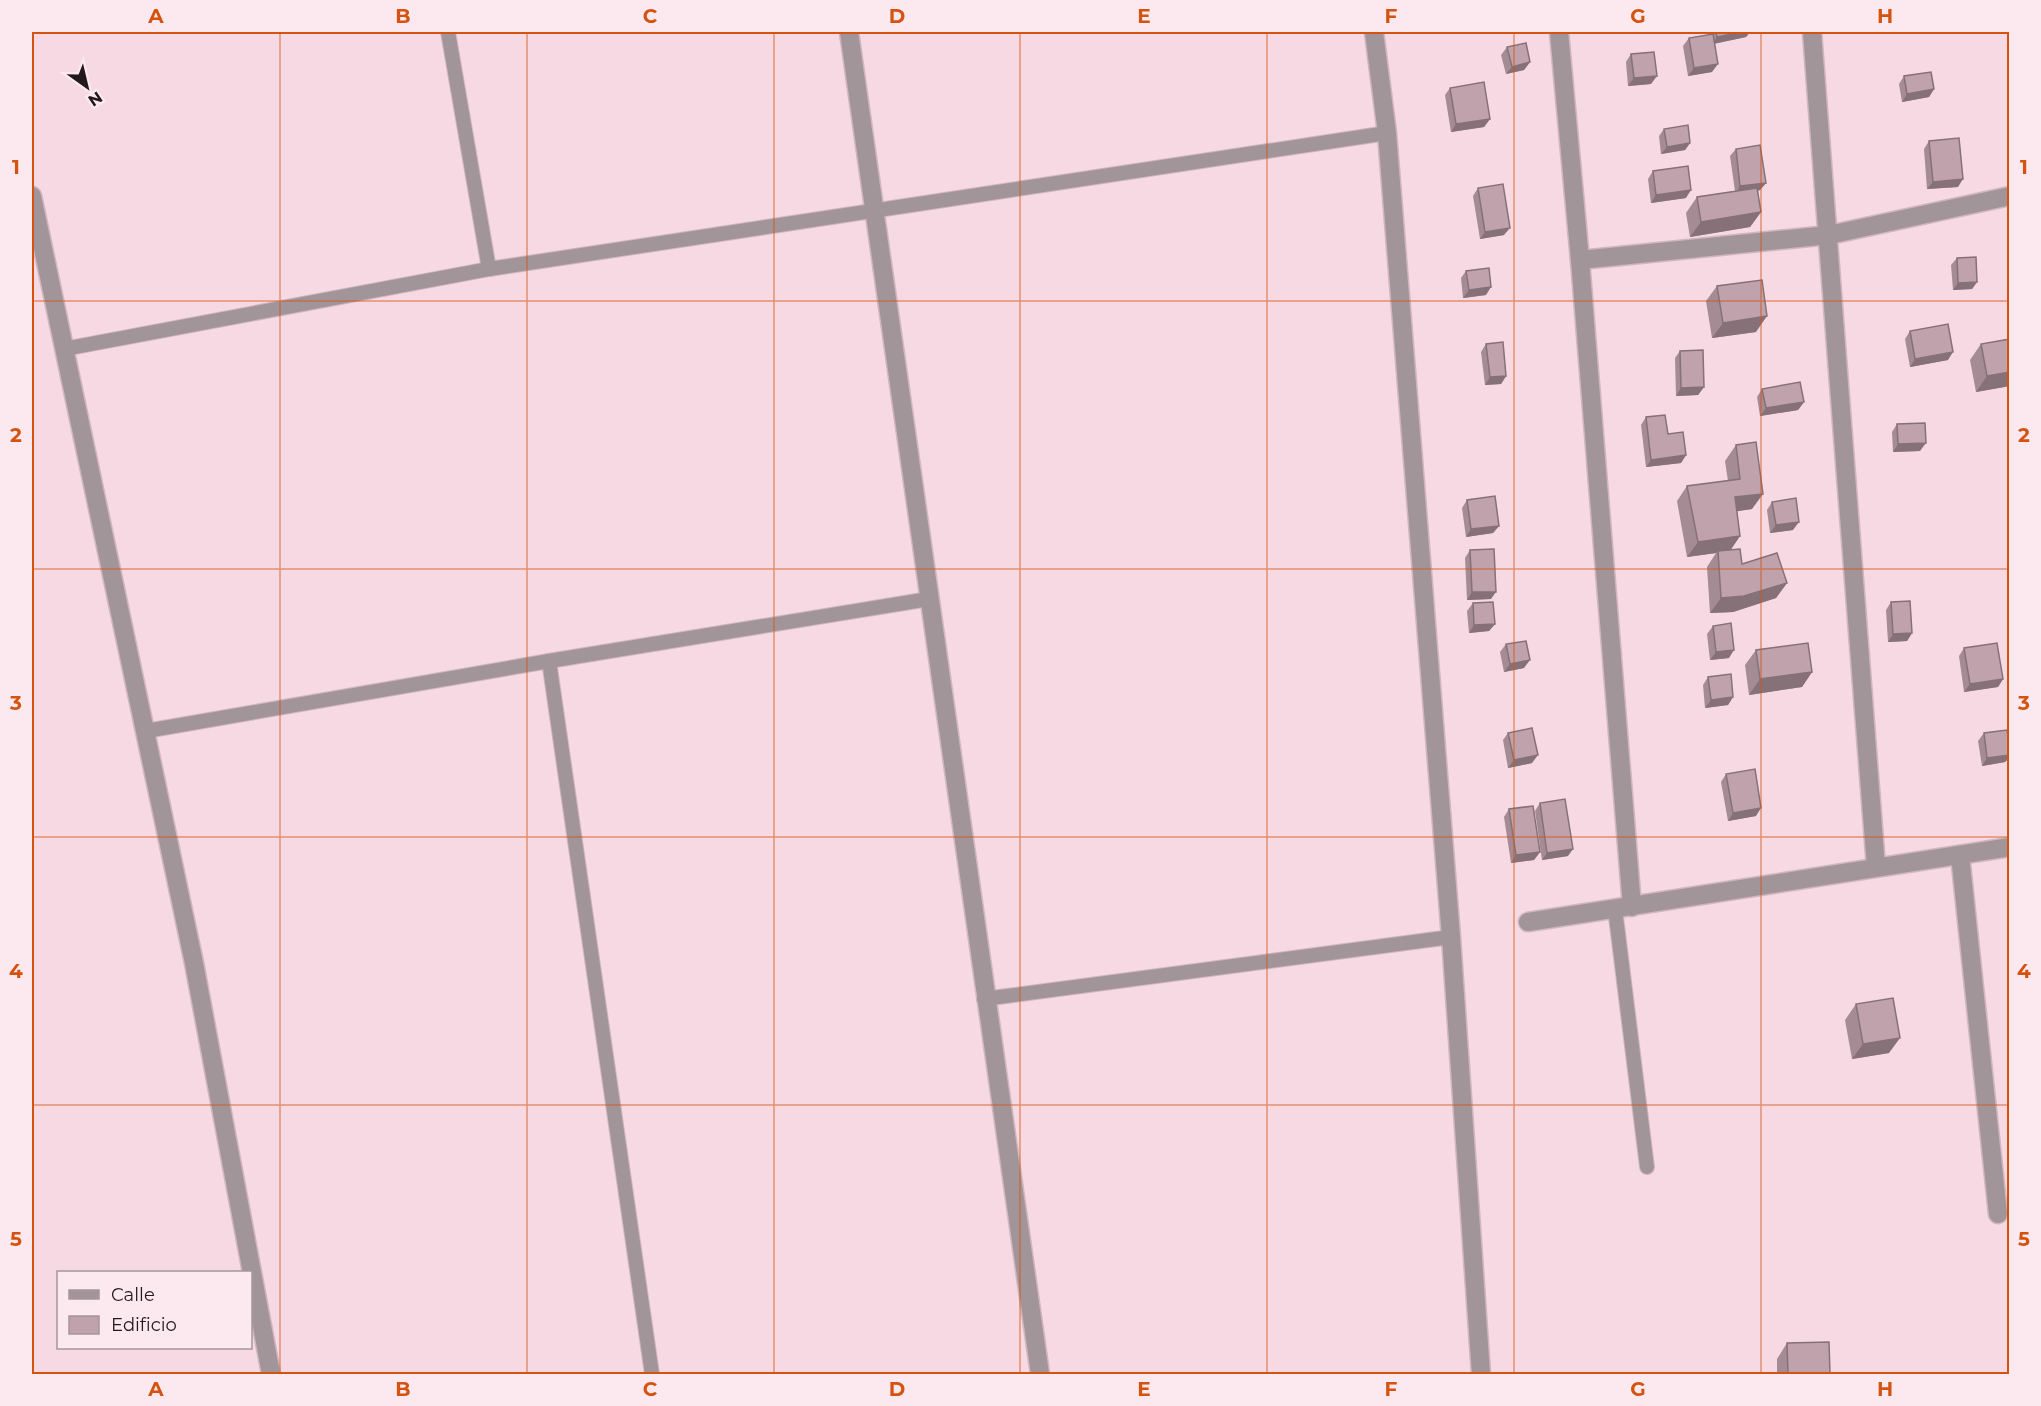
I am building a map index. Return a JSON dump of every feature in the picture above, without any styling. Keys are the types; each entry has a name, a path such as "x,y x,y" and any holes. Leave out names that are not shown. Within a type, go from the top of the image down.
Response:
{"street":[{"path":"849,32 984,999 1040,1374"},
{"path":"1374,32 1387,133 1451,937 1482,1374"},
{"path":"1558,32 1580,260 1623,908"},
{"path":"1812,32 1876,867"},
{"path":"32,196 194,963 252,1271"},
{"path":"1580,260 1829,235 2010,196"},
{"path":"1528,922 2010,847"},
{"path":"1960,855 1998,1214"},
{"path":"252,1273 271,1374"}],"lane":[{"path":"448,32 489,269"},
{"path":"64,349 489,269 1387,133"},
{"path":"146,731 549,661 929,600"},
{"path":"549,661 652,1374"},
{"path":"1623,908 1647,1167"},
{"path":"984,999 1451,937"}],"building":[{"path":"1716,32 1741,32 1717,37"},
{"path":"1713,34 1718,64 1694,68 1689,38"},
{"path":"1526,43 1530,62 1512,67 1507,47"},
{"path":"1654,52 1657,76 1634,78 1631,54"},
{"path":"1931,72 1934,89 1907,94 1904,76"},
{"path":"1484,82 1490,119 1456,124 1450,88"},
{"path":"1688,125 1690,143 1667,147 1664,129"},
{"path":"1959,138 1963,179 1933,182 1929,141"},
{"path":"1760,145 1766,183 1740,186 1736,149"},
{"path":"1688,166 1691,190 1656,195 1653,171"},
{"path":"1503,184 1510,228 1485,232 1478,188"},
{"path":"1757,188 1761,212 1701,222 1697,197"},
{"path":"1976,257 1977,282 1958,283 1957,258"},
{"path":"1489,268 1491,287 1469,290 1466,271"},
{"path":"1762,280 1767,316 1723,323 1717,286"},
{"path":"1948,324 1953,352 1915,359 1910,331"},
{"path":"2010,339 2010,372 1987,376 1981,344"},
{"path":"1503,342 1506,376 1490,377 1486,344"},
{"path":"1703,350 1704,387 1681,388 1680,351"},
{"path":"1800,382 1804,402 1766,408 1762,389"},
{"path":"1665,415 1668,434 1683,432 1686,455 1651,460 1646,417"},
{"path":"1925,423 1926,443 1898,444 1897,424"},
{"path":"1756,442 1763,494 1735,497 1740,536 1698,542 1687,486 1740,479 1736,445"},
{"path":"1495,496 1499,526 1471,529 1467,500"},
{"path":"1796,498 1799,522 1776,525 1772,502"},
{"path":"1494,549 1496,592 1472,592 1470,550"},
{"path":"1740,549 1742,564 1777,553 1787,583 1744,596 1721,598 1718,551"},
{"path":"1910,601 1912,633 1893,634 1891,602"},
{"path":"1493,602 1495,624 1474,625 1473,603"},
{"path":"1731,623 1734,650 1716,652 1713,626"},
{"path":"1526,641 1530,660 1510,664 1506,644"},
{"path":"1808,643 1812,672 1760,679 1756,650"},
{"path":"1997,643 2003,679 1970,684 1964,648"},
{"path":"1731,674 1733,697 1711,700 1708,677"},
{"path":"1532,728 1538,755 1514,760 1508,733"},
{"path":"2007,730 2010,755 1987,758 1984,733"},
{"path":"1755,769 1761,808 1733,813 1726,774"},
{"path":"1565,799 1573,849 1547,853 1540,803"},
{"path":"1533,806 1540,852 1516,855 1509,809"},
{"path":"1893,998 1900,1038 1863,1044 1856,1004"},
{"path":"1829,1342 1830,1374 1788,1374 1787,1343"}]}
